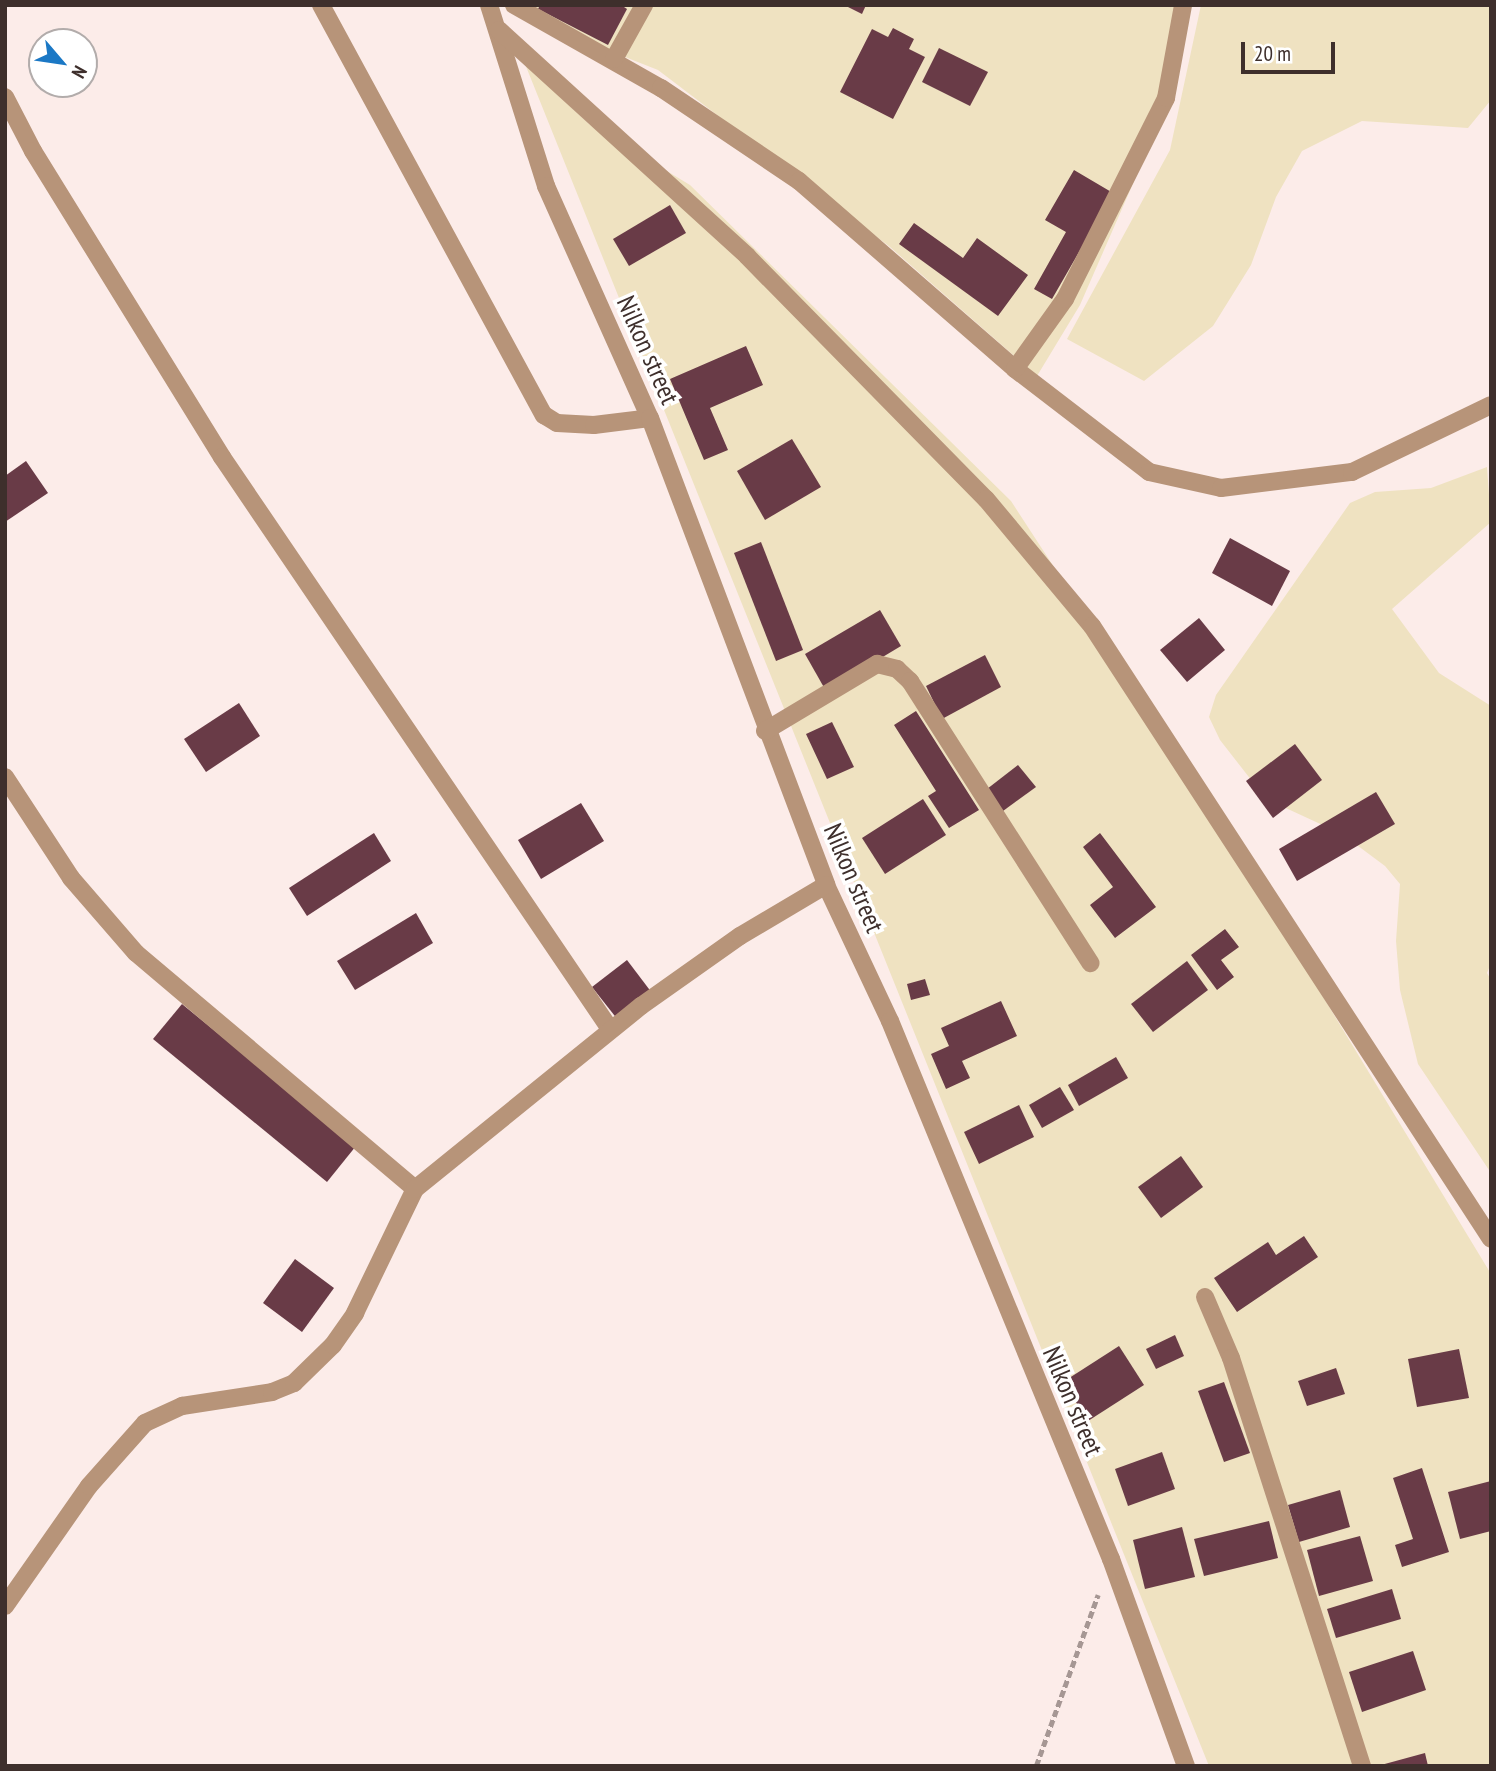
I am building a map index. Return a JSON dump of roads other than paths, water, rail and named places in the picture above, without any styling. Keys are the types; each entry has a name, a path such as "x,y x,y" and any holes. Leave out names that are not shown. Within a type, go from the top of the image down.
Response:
{"street":[{"path":"321,5 544,415 558,423 585,425 650,418"},
{"name":"Nilkon street","path":"489,5 546,186 650,418 765,731 826,885 890,1021 1111,1559 1186,1766"},
{"path":"514,5 614,59 799,181 1015,369 1149,472 1221,488 1352,472 1491,405"},
{"path":"614,59 644,5"},
{"path":"1015,369 1065,299 1166,98 1183,5"},
{"path":"499,30 747,256 986,499 1092,626 1491,1239"},
{"path":"5,97 33,151 222,457 610,1029"},
{"path":"765,731 877,664 897,669 910,681 1090,963"},
{"path":"5,777 71,878 135,953 415,1189"},
{"path":"5,1606 89,1486 145,1423 182,1406 272,1392 311,1368 361,1302 415,1189 610,1029 740,936 826,885"},
{"path":"1205,1297 1231,1358 1362,1766"}]}
